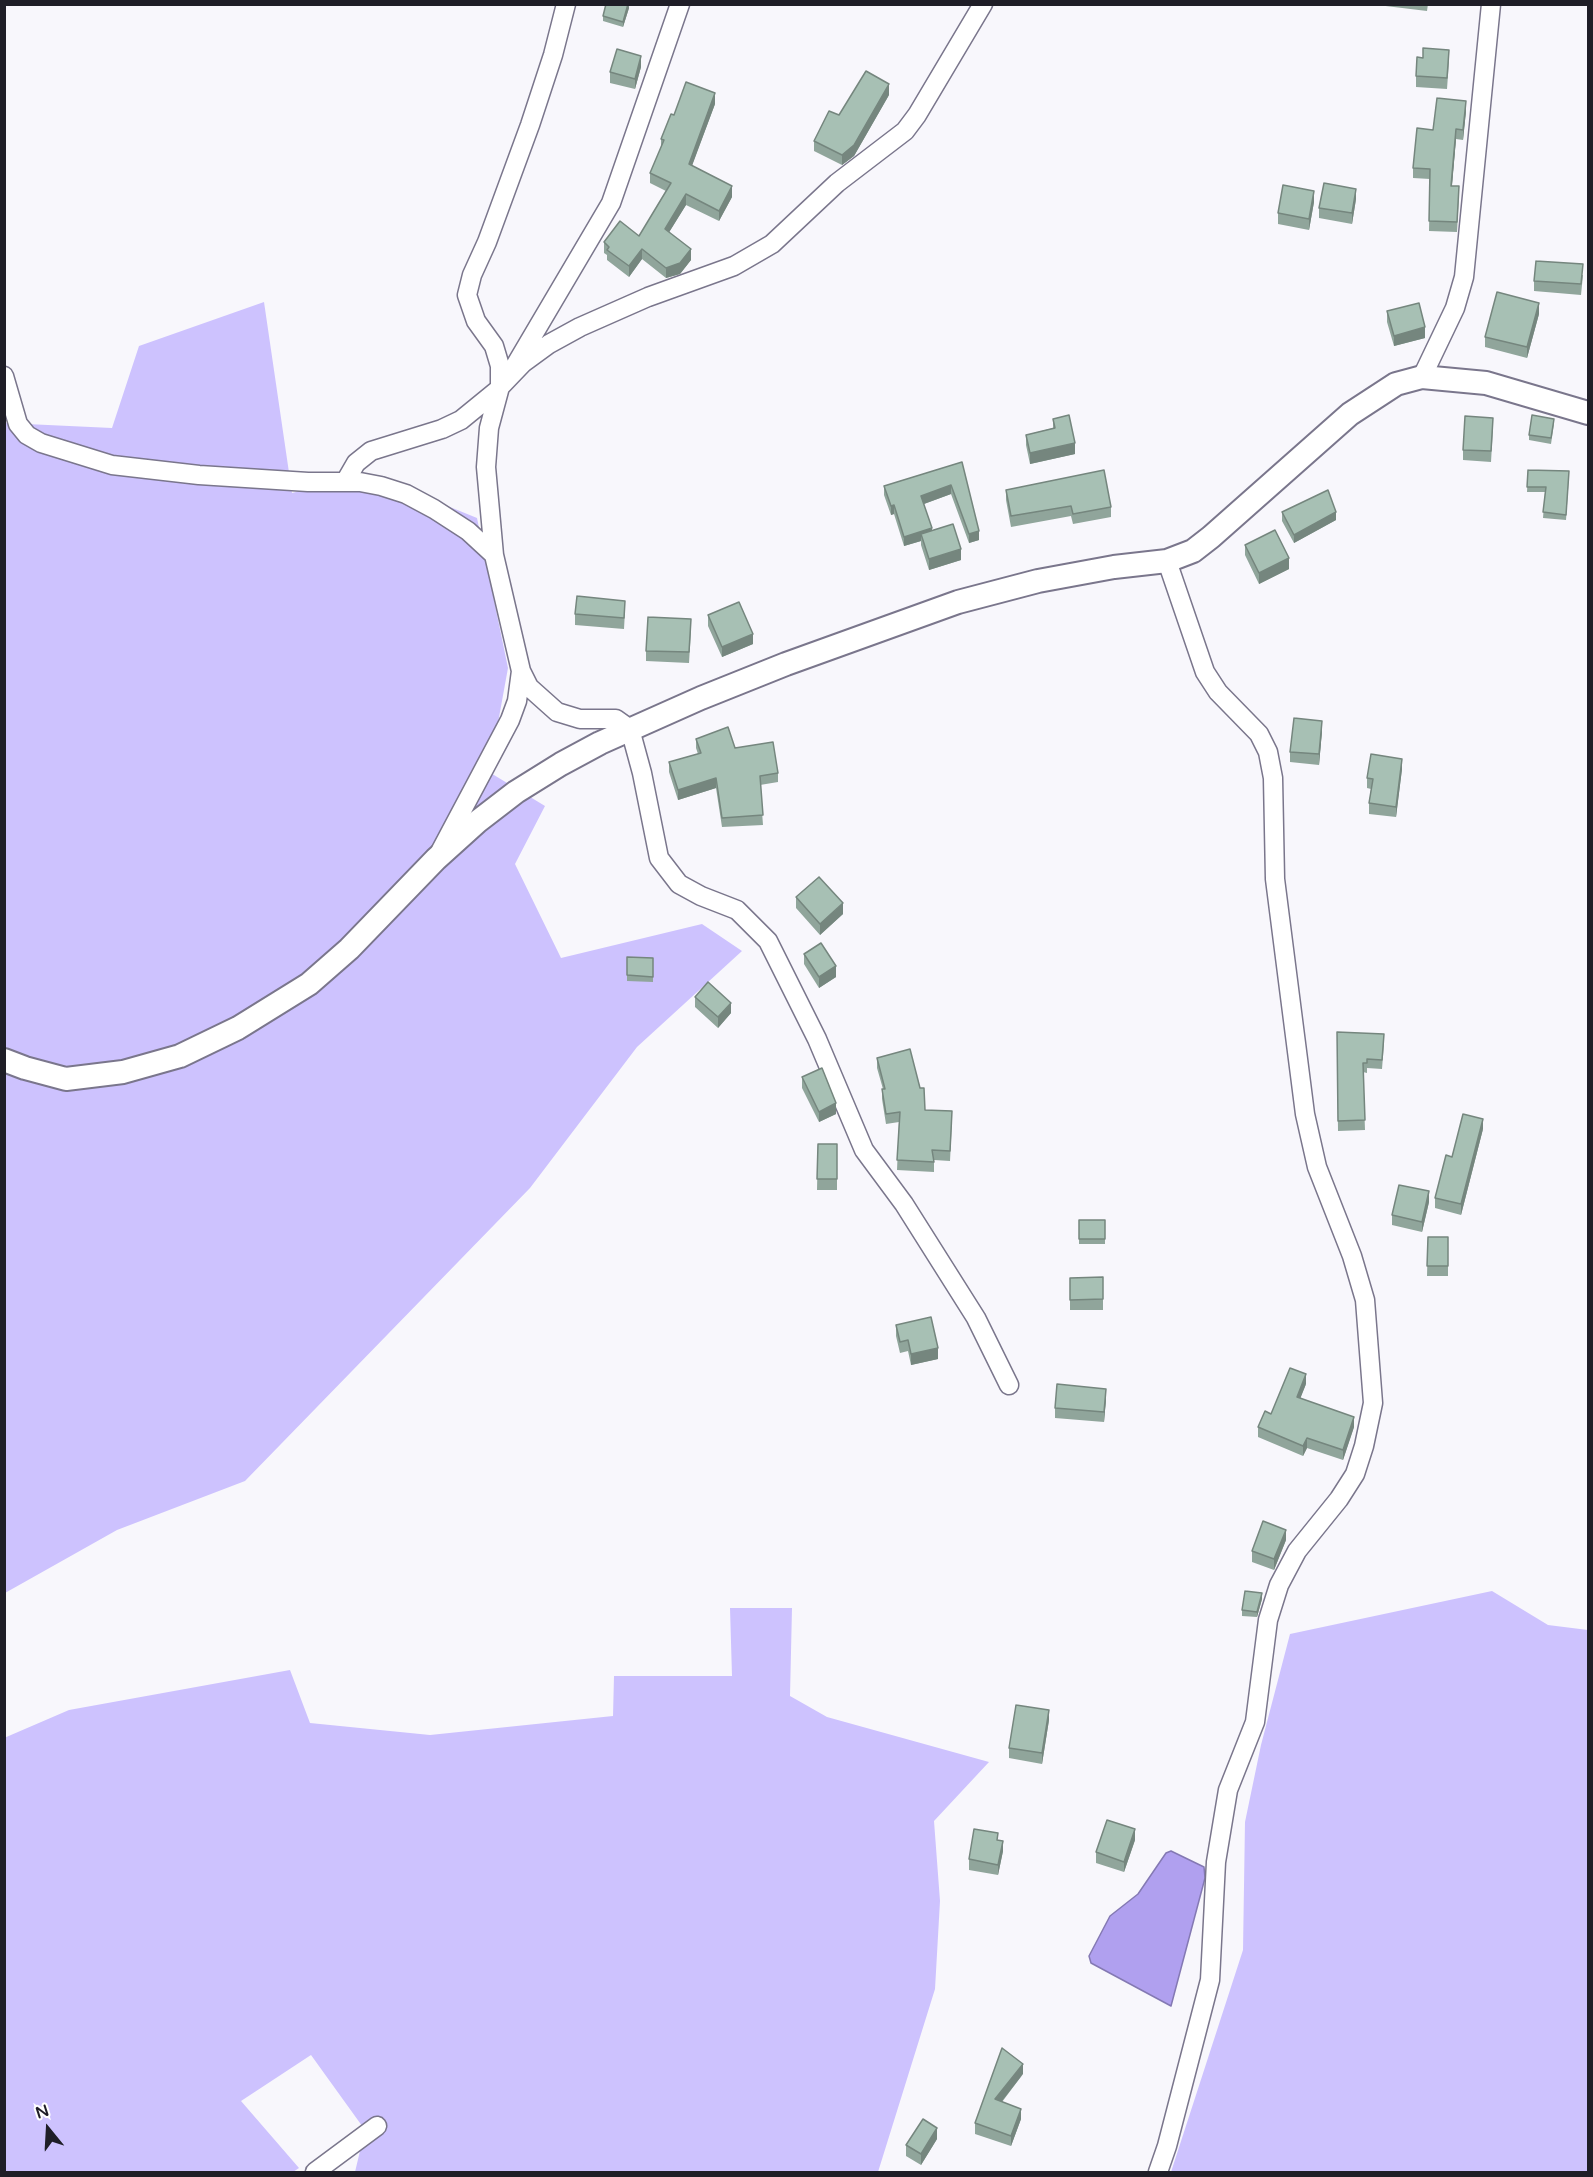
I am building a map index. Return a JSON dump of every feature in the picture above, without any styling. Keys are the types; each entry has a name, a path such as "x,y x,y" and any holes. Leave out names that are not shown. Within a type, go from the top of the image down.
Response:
{"street":[{"path":"501,387 500,366 494,346 476,321 467,295 471,275 487,242 554,55 566,4"},
{"path":"680,4 611,203 501,387 489,429 486,467 494,555 521,671 529,687 557,712 580,719 616,719 630,729 642,773 659,858 680,884 701,896 737,910 768,941 822,1050 864,1150 904,1204 976,1318 1008,1384"},
{"path":"345,482 349,472 371,451 442,429 461,420 501,387 523,363 572,332 648,297 734,266 772,244 837,183 905,131 917,115 983,4"},
{"path":"1422,377 1455,308 1464,277 1491,4"},
{"path":"4,376 18,424 34,439 66,452 112,465 134,468 381,486 406,494 468,531 494,555"},
{"path":"4,1060 25,1068 66,1078 123,1072 180,1056 238,1028 309,984 349,950 436,859 516,792 561,764 630,729 786,664 958,602 1038,581 1114,567 1167,561 1193,551 1370,399 1396,384 1422,377 1486,382 1588,413"},
{"path":"1158,2172 1170,2135 1210,1980 1218,1851 1228,1790 1255,1722 1268,1620 1279,1585 1297,1551 1339,1499 1355,1474 1364,1446 1372,1403 1365,1300 1352,1256 1317,1167 1305,1114 1275,879 1273,778 1268,752 1259,734 1218,692 1205,672 1167,561"},
{"path":"436,859 510,720 518,701 521,671"},
{"path":"315,2172 377,2126"}],"shaded area":[{"path":"264,302 292,493 354,477 423,496 477,518 508,668 489,772 545,806 515,864 561,958 702,924 742,951 637,1047 530,1188 245,1481 117,1530 5,1593 5,423 112,428 139,346"},
{"path":"1492,1591 1548,1625 1588,1630 1588,2172 1171,2172 1243,1950 1245,1822 1261,1745 1290,1634"},
{"path":"730,1608 792,1608 790,1696 827,1717 989,1762 934,1821 940,1901 935,1989 878,2172 355,2172 365,2130 311,2055 241,2101 299,2168 293,2172 5,2172 4,1738 69,1710 290,1670 310,1723 430,1735 613,1716 614,1676 732,1676"},
{"path":"1171,1851 1204,1867 1205,1878 1171,2006 1091,1963 1089,1956 1110,1916 1138,1894 1166,1853"}],"building":[{"path":"606,4 628,4 623,22 603,16"},
{"path":"1423,48 1449,50 1447,78 1416,76 1417,57 1423,58"},
{"path":"617,49 641,56 635,79 610,72"},
{"path":"866,71 889,84 854,145 842,155 814,141 829,111 839,115"},
{"path":"686,82 715,93 689,164 732,186 719,211 686,194 665,229 691,249 680,263 666,268 642,249 629,266 607,250 609,247 604,242 620,221 639,236 671,183 650,173 664,140 661,139 671,114 674,115"},
{"path":"1437,98 1466,101 1463,130 1456,129 1451,186 1459,186 1457,222 1429,221 1430,169 1413,168 1417,128 1433,130"},
{"path":"1324,183 1356,189 1352,213 1319,208"},
{"path":"1283,185 1314,191 1309,219 1278,213"},
{"path":"1536,261 1583,264 1581,284 1534,281"},
{"path":"1497,292 1539,303 1527,347 1485,337"},
{"path":"1419,303 1425,327 1394,336 1387,311"},
{"path":"1069,415 1075,443 1030,453 1026,435 1055,428 1053,419"},
{"path":"1532,415 1554,419 1551,438 1529,435"},
{"path":"1465,416 1493,418 1491,451 1463,450"},
{"path":"962,462 979,531 969,534 951,485 921,496 932,528 904,537 894,505 891,506 884,486"},
{"path":"1104,470 1111,507 1073,514 1071,506 1011,516 1006,490"},
{"path":"1528,470 1569,471 1566,515 1543,512 1546,487 1527,487"},
{"path":"1328,490 1336,512 1294,535 1282,512"},
{"path":"953,524 961,549 929,559 921,534"},
{"path":"1275,530 1289,558 1259,573 1245,545"},
{"path":"577,596 625,601 624,618 575,614"},
{"path":"739,602 753,634 722,647 708,615"},
{"path":"648,617 691,619 689,652 646,651"},
{"path":"1294,718 1322,721 1319,754 1290,752"},
{"path":"728,727 735,748 773,742 778,773 760,776 763,815 722,818 716,778 678,790 669,762 701,753 696,739"},
{"path":"1371,754 1402,759 1396,807 1369,803 1373,779 1367,778"},
{"path":"819,877 843,903 820,924 796,897"},
{"path":"821,943 836,966 819,977 804,954"},
{"path":"627,957 653,958 653,977 627,975"},
{"path":"708,982 731,1003 718,1017 695,997"},
{"path":"1337,1032 1384,1034 1382,1060 1367,1059 1367,1063 1363,1063 1365,1120 1338,1121"},
{"path":"910,1049 920,1088 924,1088 925,1110 952,1111 950,1151 932,1150 934,1162 897,1160 900,1112 886,1114 882,1089 885,1089 877,1058"},
{"path":"822,1068 836,1103 819,1112 802,1077"},
{"path":"1463,1114 1483,1119 1461,1204 1435,1198 1446,1155 1452,1157"},
{"path":"818,1144 837,1144 837,1179 817,1179"},
{"path":"1399,1185 1429,1191 1422,1222 1392,1215"},
{"path":"1079,1220 1105,1220 1105,1239 1079,1239"},
{"path":"1428,1237 1448,1237 1448,1266 1427,1266"},
{"path":"1103,1277 1103,1299 1070,1300 1070,1278"},
{"path":"931,1317 938,1348 911,1354 908,1340 900,1342 896,1325"},
{"path":"1290,1368 1306,1374 1297,1397 1354,1417 1343,1450 1307,1438 1303,1446 1258,1427 1265,1411 1271,1414"},
{"path":"1057,1384 1106,1389 1104,1412 1055,1408"},
{"path":"1263,1521 1286,1530 1274,1559 1252,1551"},
{"path":"1245,1591 1262,1593 1257,1612 1242,1610"},
{"path":"1016,1705 1049,1710 1042,1753 1009,1748"},
{"path":"1107,1820 1135,1829 1124,1862 1096,1852"},
{"path":"974,1829 998,1833 997,1840 1003,1841 998,1865 969,1859"},
{"path":"1002,2048 1023,2064 995,2099 1021,2109 1011,2136 975,2123"},
{"path":"923,2119 937,2128 921,2154 906,2145"}]}
